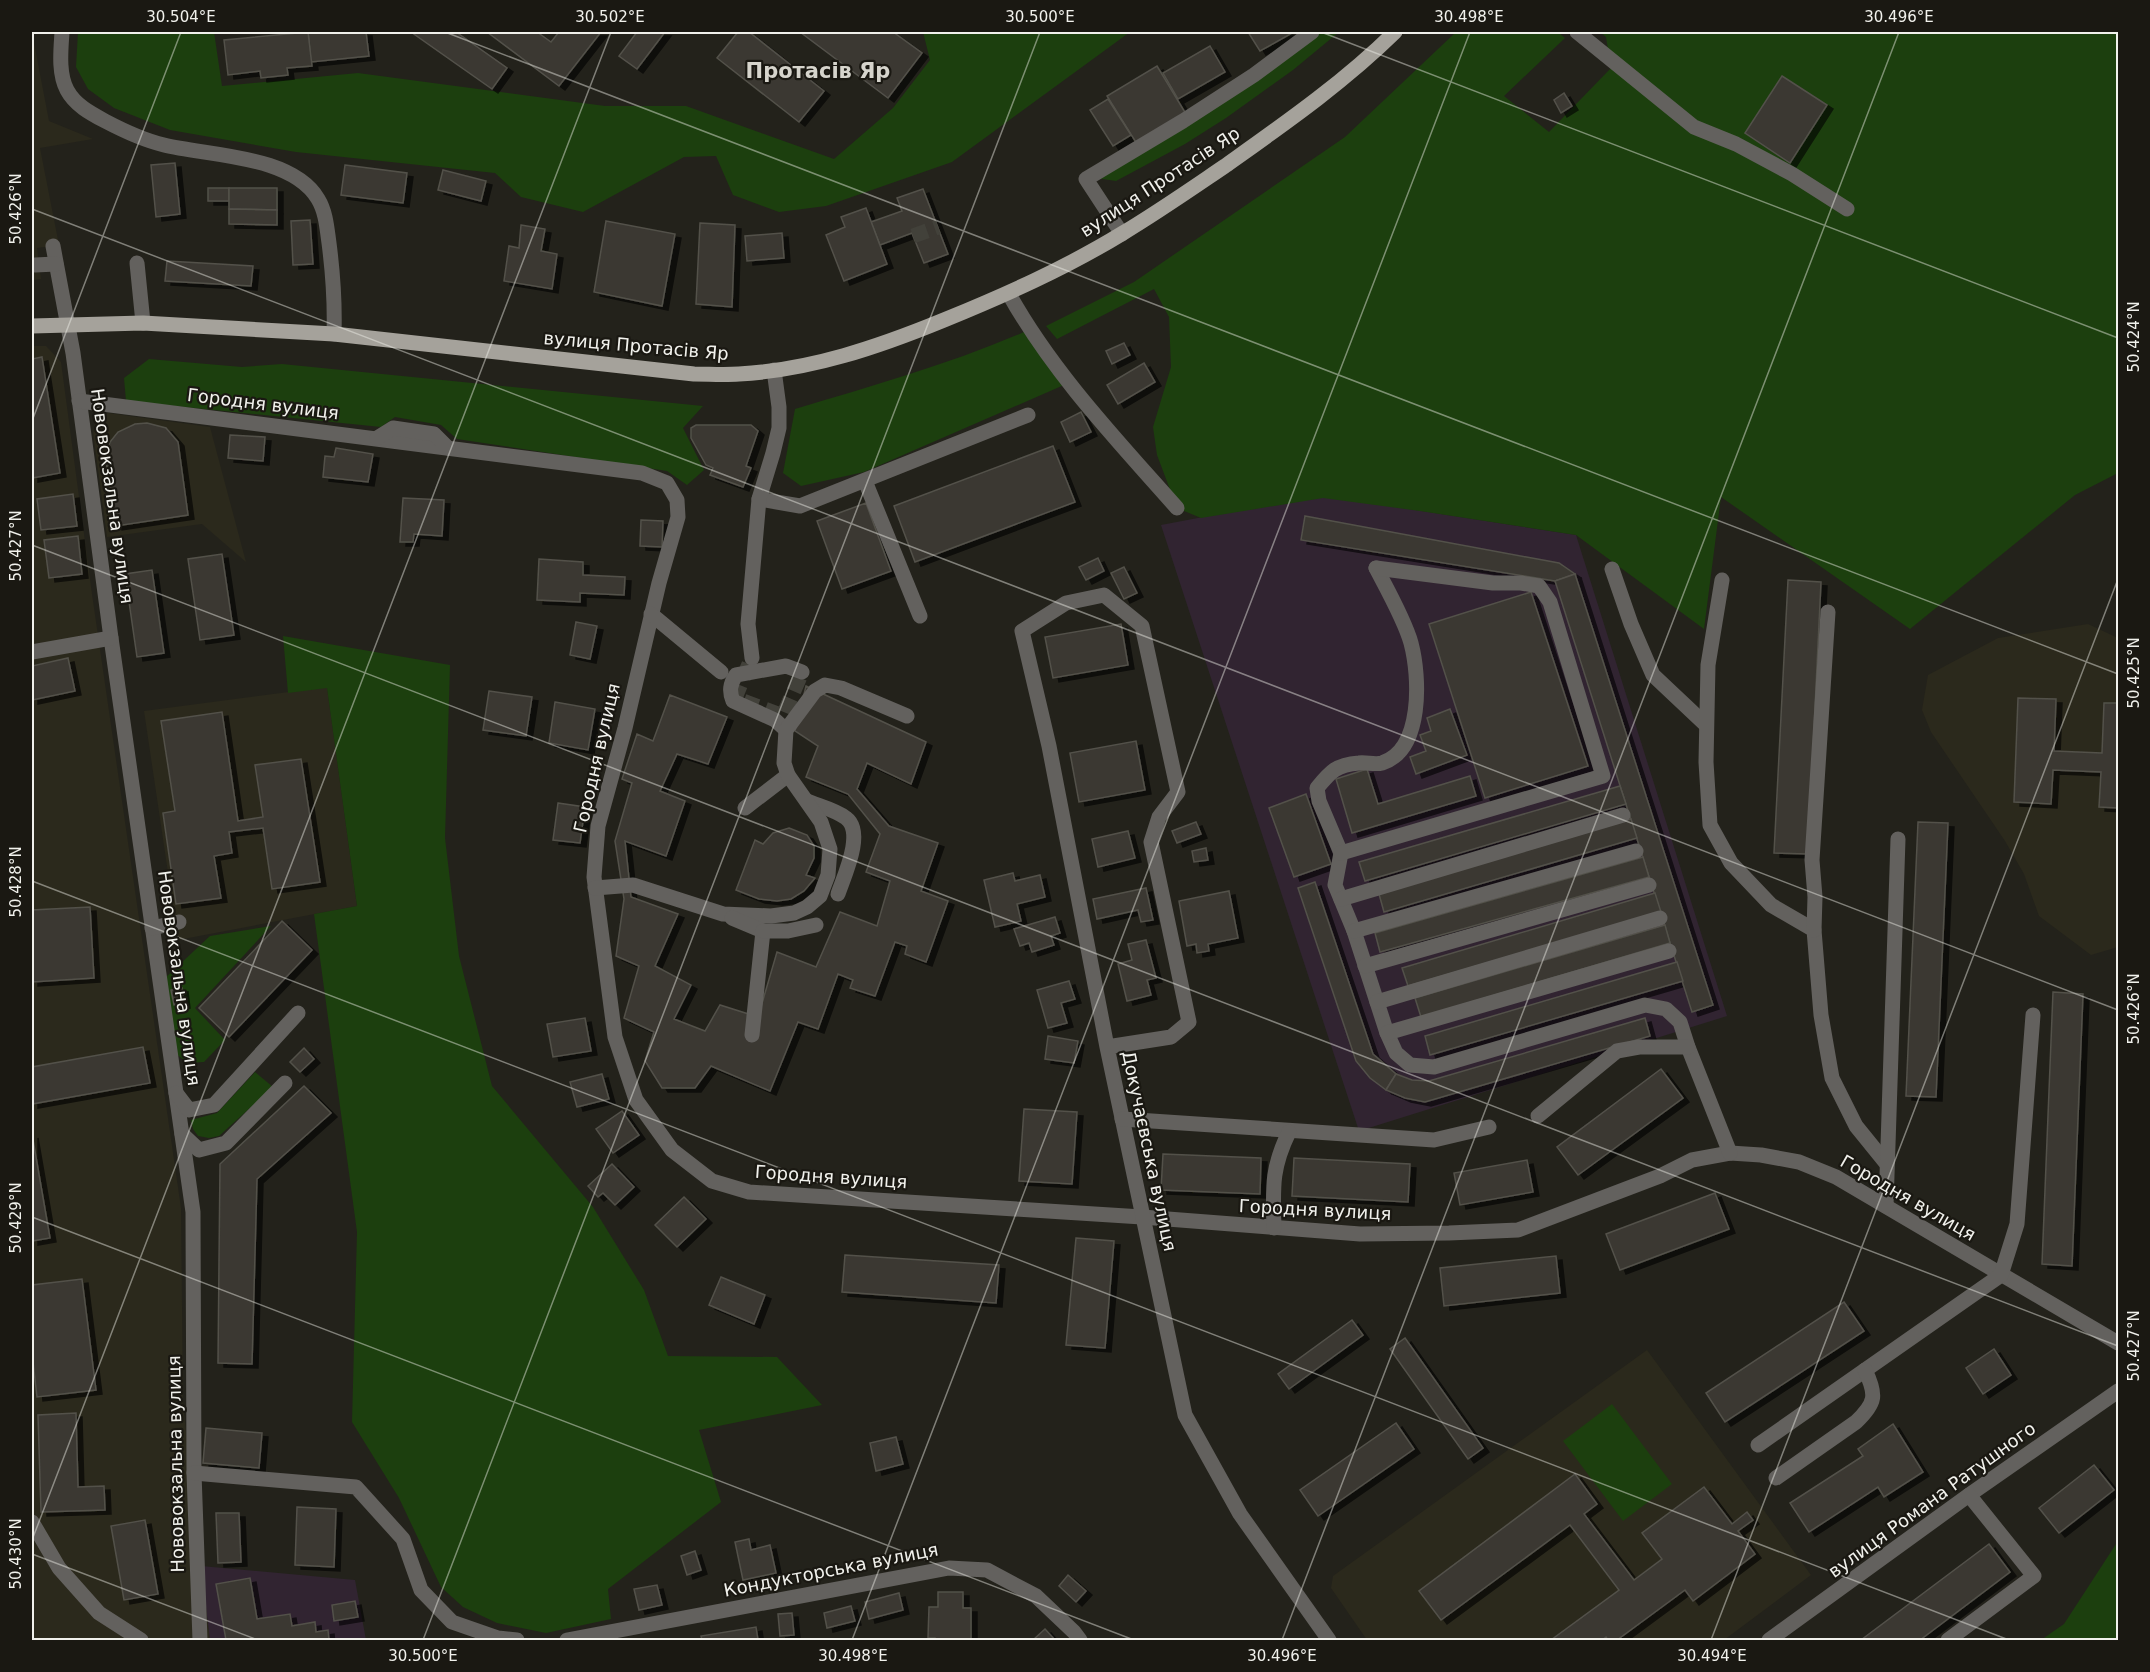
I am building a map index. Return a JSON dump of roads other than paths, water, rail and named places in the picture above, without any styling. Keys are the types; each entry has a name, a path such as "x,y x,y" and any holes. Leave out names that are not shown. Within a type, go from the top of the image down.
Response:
{"main road":[{"name":"вулиця Протасів Яр","path":"32,326 143,322 334,334 694,374 739,374 774,370 844,356 888,343 1009,294 1122,234 1315,102 1366,60 1395,32"}],"street":[{"path":"62,32 60,61 66,89 78,105 95,116 132,135 162,145 267,165 285,170 303,182 319,200 326,220 336,301 334,334"},
{"path":"1122,234 1086,179 1254,75 1311,32"},
{"path":"1577,32 1694,127 1745,149 1792,174 1847,209"},
{"name":"Нововокзальна вулиця","path":"53,246 68,324 182,1134 192,1152 194,1473 200,1641"},
{"path":"138,263 143,322"},
{"path":"35,265 56,264"},
{"path":"1009,294 1020,314 1077,393 1177,508"},
{"path":"752,658 748,624 759,499 779,428 779,406 774,370"},
{"name":"Городня вулиця","path":"79,401 642,473 667,483 677,500 678,517 651,614 625,728 598,826 594,877 615,1037 636,1100 672,1150 712,1181 749,1192 1142,1217 1360,1234 1449,1233 1518,1230 1650,1180 1692,1160 1730,1153 1761,1155 1799,1162 1836,1177 2118,1343"},
{"path":"759,499 800,506 1028,415"},
{"path":"865,481 920,616"},
{"path":"1341,854 1603,776 1550,602 1539,586 1492,583 1376,568 1411,643 1418,699 1411,731 1400,752 1381,763 1358,763 1333,769 1317,788 1319,801 1341,854 1335,885 1354,931 1387,1033 1396,1053 1410,1065 1434,1067 1645,1005 1666,1009 1680,1022 1730,1153"},
{"path":"1612,569 1631,624 1653,675 1705,724"},
{"path":"1722,580 1708,665 1706,762 1710,825 1731,863 1771,905 1814,930"},
{"name":"Докучаєвська вулиця","path":"1107,1047 1171,1037 1189,1022 1150,842 1159,817 1178,792 1142,626 1104,595 1066,603 1022,632 1049,746 1107,1047 1142,1217 1185,1415 1240,1514 1329,1641"},
{"path":"1828,612 1812,860 1815,897 1814,930 1821,1015 1832,1078 1856,1126 1886,1164"},
{"path":"651,614 721,672"},
{"path":"32,652 111,638"},
{"path":"786,730 775,720 733,701 730,694 731,682 736,675 786,666 802,672"},
{"path":"723,914 771,916 794,913 807,907 820,896 828,875 830,849 821,822 788,775 784,763 786,730 815,691 825,685 841,688 907,716"},
{"path":"745,808 788,775"},
{"path":"807,801 844,816 851,822 855,836 838,894"},
{"path":"1341,899 1623,815"},
{"path":"1886,1206 1898,839"},
{"path":"1354,931 1636,850"},
{"path":"595,888 633,885 723,914 763,931 788,931 816,924"},
{"path":"1365,966 1649,885"},
{"path":"1377,1002 1660,918"},
{"path":"152,928 179,922"},
{"path":"752,1035 763,931"},
{"path":"1387,1033 1669,951"},
{"path":"176,1094 189,1110 214,1105 298,1013"},
{"path":"1758,1445 2001,1275 2017,1224 2033,1015"},
{"path":"1538,1116 1617,1051 1639,1047 1688,1047"},
{"path":"192,1152 226,1143 285,1083"},
{"path":"1122,1119 1434,1140 1489,1128"},
{"path":"1274,1228 1273,1181 1278,1155 1288,1131"},
{"path":"1776,1478 1867,1412 1874,1398 1872,1384 1865,1370"},
{"name":"вулиця Романа Ратушного","path":"1769,1641 1789,1635 1969,1495 2118,1391"},
{"path":"194,1473 356,1486 403,1539 421,1590 452,1622 498,1638 517,1641"},
{"path":"1948,1641 2034,1576 1969,1495"},
{"path":"32,1522 59,1568 99,1613 141,1641"},
{"name":"Кондукторська вулиця","path":"567,1641 949,1568 987,1570 1036,1596 1074,1632 1080,1641"}],"tunnel":[{"path":"913,236 938,227"},
{"path":"749,664 735,698 783,716 802,672"}],"district":[{"name":"Протасів Яр","path":"818,71"}]}
